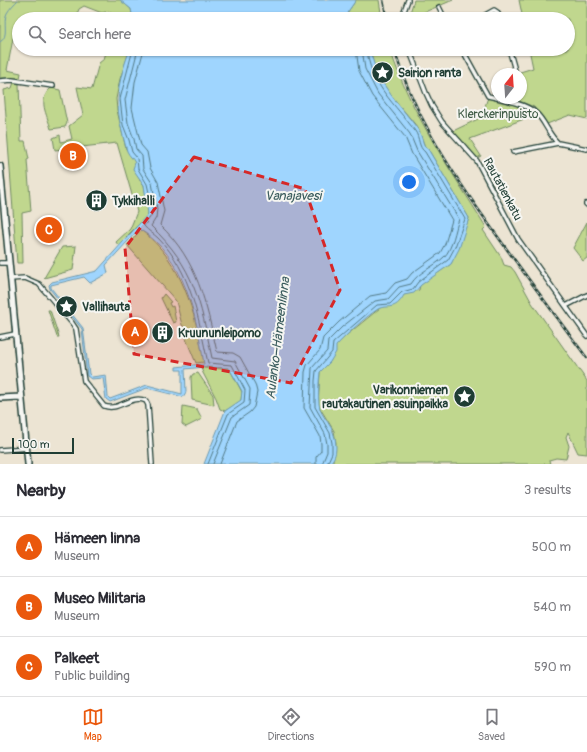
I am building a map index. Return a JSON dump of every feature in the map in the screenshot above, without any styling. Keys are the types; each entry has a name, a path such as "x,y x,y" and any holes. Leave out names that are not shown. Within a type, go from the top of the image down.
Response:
{"main road":[{"path":"0,166 28,464"},
{"path":"0,398 21,397"}],"street":[{"path":"404,12 408,0"},
{"path":"439,8 441,12"},
{"name":"Rautatienkatu","path":"412,56 432,106 442,122 477,161 518,238 587,336"},
{"path":"466,56 488,96 491,97"},
{"path":"511,56 514,68"},
{"path":"0,80 12,80 52,86"},
{"path":"519,104 536,113 551,137 558,143"},
{"path":"513,152 558,143 587,149"},
{"path":"0,263 9,262"},
{"path":"10,279 25,278 39,284 72,323 76,329 84,381 104,406 116,406 136,398 146,401 148,404 152,464"},
{"path":"566,306 587,295"},
{"path":"0,337 15,334"},
{"path":"0,450 26,448"}],"highlighted area":[{"path":"194,157 305,189 340,290 291,383 134,354 125,248"}],"green space":[{"path":"0,0 120,0 131,9 132,12 99,12 84,6 79,9 78,12 12,12 12,44 7,70 21,73 20,78 0,78"},
{"path":"356,0 379,0 381,12 348,12"},
{"path":"414,0 453,0 425,12 410,12"},
{"path":"519,0 587,0 587,119 570,115 547,124 534,107 526,104 527,70 533,68 530,56 575,56 575,12 522,12"},
{"path":"105,56 128,56 120,79 116,99 117,110 126,149 134,159 140,181 144,185 149,211 147,216 118,245 116,242 130,229 137,212 117,143 55,150 53,138 60,135 61,142 72,139 69,126 83,115 77,87 92,89 99,63 104,59"},
{"path":"372,56 392,56 398,73 420,118 432,141 486,227 483,230 501,257 504,265 511,267 515,272 532,303 587,381 587,454 578,453 568,432 566,437 569,446 566,459 556,458 549,460 550,464 329,464 333,461 336,443 334,431 318,405 320,372 330,362 335,346 348,334 380,308 403,295 419,290 420,285 451,264 469,218 428,149 425,147 418,128 386,89 374,66"},
{"path":"14,82 19,84 21,141 25,141 29,159 27,160 31,211 22,213 23,263 17,263 4,90 12,88"},
{"path":"51,88 60,90 67,123 65,127 51,129 44,107 44,102 47,93"},
{"name":"Klerckerinpuisto","path":"490,97 491,104 512,104 524,108 535,115 470,139 481,156 477,158 453,131 482,117 487,100"},
{"path":"587,222 587,258 583,261 573,248"},
{"path":"141,230 167,257 185,289 196,325 204,362 196,363 186,339 189,331 182,325 176,301 127,245"},
{"path":"76,246 73,270 44,278 62,247"},
{"path":"164,294 171,302 169,303 171,307 173,306 176,322 173,323 161,298"},
{"path":"48,310 50,310 59,337 57,337"},
{"path":"201,368 229,368 242,392 241,401 225,411 220,409"},
{"path":"198,373 213,395 214,405 192,400 191,377 193,374"},
{"path":"183,406 197,409 202,419 186,427 182,424"}],"water":[{"path":"120,0 356,0 348,12 132,12 131,9"},
{"name":"Vanajavesi","path":"128,56 372,56 377,72 389,92 419,131 425,147 428,149 469,218 459,249 451,264 421,285 414,293 404,295 394,306 378,309 361,322 336,346 336,352 330,362 320,372 320,409 331,427 336,447 335,455 329,464 204,464 225,411 241,400 242,391 229,368 204,367 185,369 186,392 183,397 147,388 110,402 106,399 103,378 91,379 87,376 82,329 50,289 49,285 52,282 97,271 148,214 144,185 133,169 135,163 127,151 120,123 118,100 121,77","holes":["139,229 155,241 178,271 186,288 197,326 204,364 176,367 176,370 182,370 182,394 147,385 110,399 108,397 106,375 92,377 89,374 83,328 51,288 51,285 84,277 90,283 108,273 106,265"]}],"waterway":[{"path":"0,42 5,37 5,21 7,13 18,0"}],"railway":[{"path":"383,0 386,12"},
{"path":"396,56 410,94 456,177 587,358"}],"place":[{"name":"Sairion ranta","path":"383,73"},
{"name":"Museo Militaria","path":"73,156"},
{"name":"Tykkihalli","path":"97,201"},
{"name":"Palkeet","path":"49,230"},
{"name":"Vallihauta","path":"66,307"},
{"name":"Hämeen linna","path":"135,332"},
{"name":"Kruununleipomo","path":"162,333"},
{"name":"Varikonniemen rautakautinen asuinpaikka","path":"464,397"}],"water label":[{"name":"Aulanko–Hämeenlinna","path":"277,338"}]}
